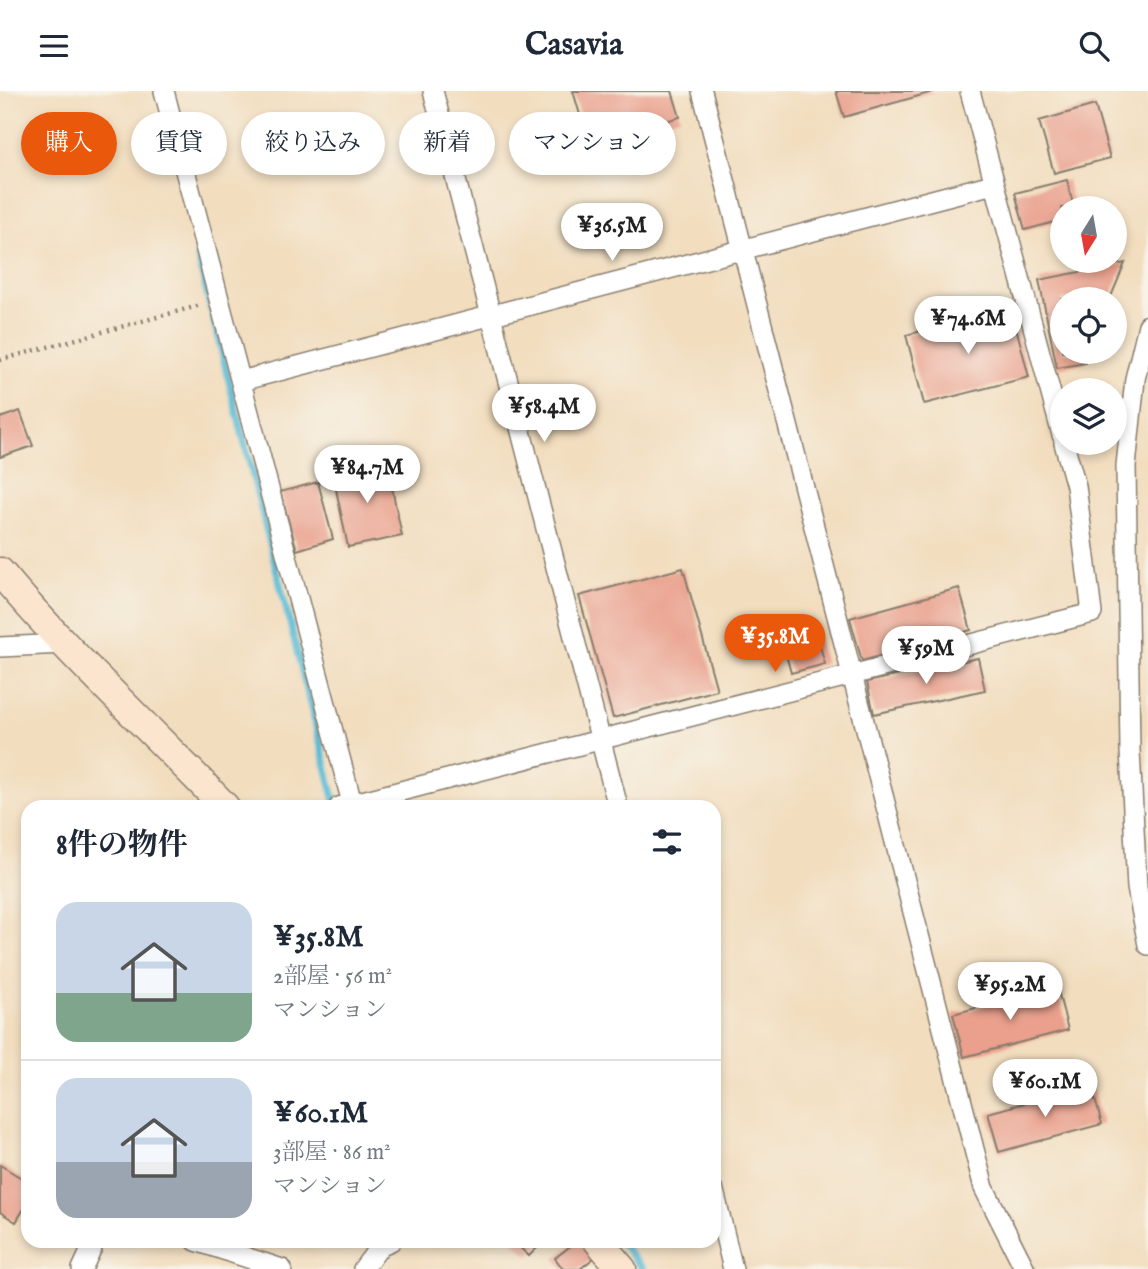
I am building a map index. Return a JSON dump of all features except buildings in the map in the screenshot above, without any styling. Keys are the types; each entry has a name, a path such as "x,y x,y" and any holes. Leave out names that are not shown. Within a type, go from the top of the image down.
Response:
{"street":[{"path":"164,91 240,381 344,800"},
{"path":"433,91 616,800"},
{"path":"702,91 984,1188 1025,1269"},
{"path":"970,91 1050,391"},
{"path":"240,381 993,184"},
{"path":"1148,325 1135,379 1126,466 1130,750 1137,888 1148,946"},
{"path":"365,800 1092,613 1076,486 1067,455"},
{"path":"0,572 64,644 218,800"},
{"path":"0,647 64,644"},
{"path":"721,1220 733,1269"},
{"path":"81,1269 92,1248"},
{"path":"218,1248 282,1269"},
{"path":"362,1269 379,1248"},
{"path":"604,1248 622,1269"}],"path":[{"path":"0,361 205,304"}],"waterway":[{"path":"197,254 334,800"},
{"path":"626,1248 643,1269"}]}
